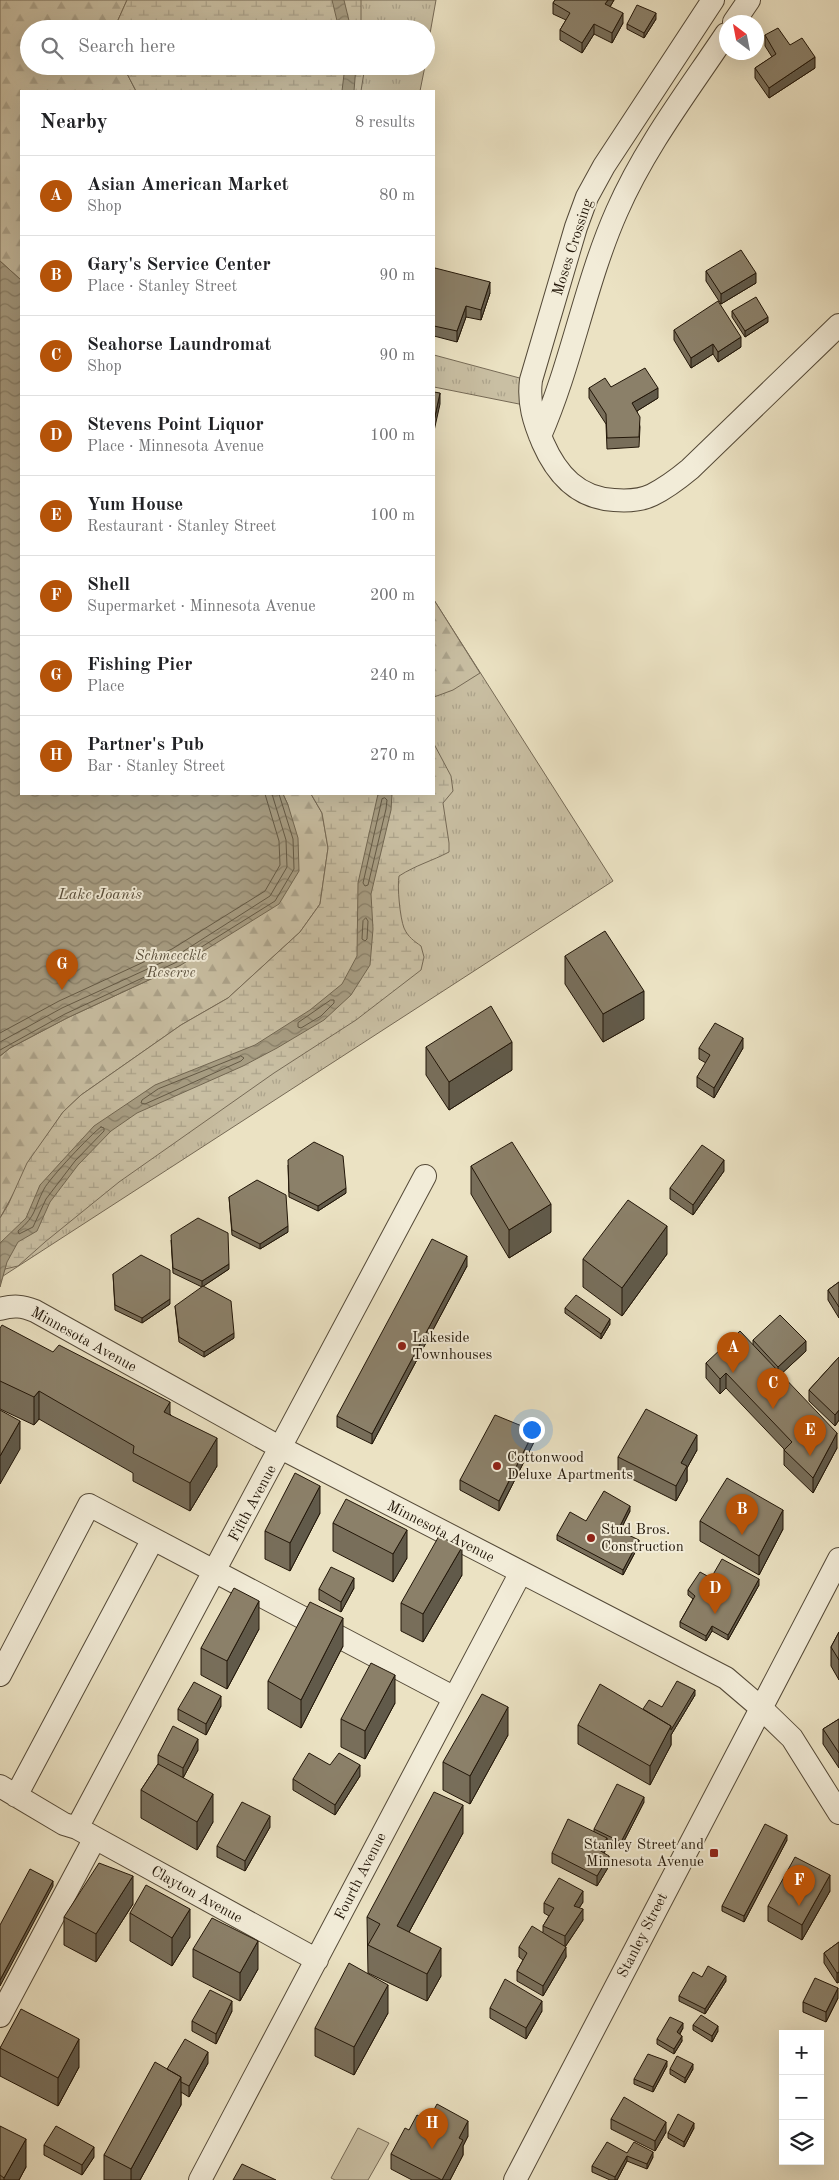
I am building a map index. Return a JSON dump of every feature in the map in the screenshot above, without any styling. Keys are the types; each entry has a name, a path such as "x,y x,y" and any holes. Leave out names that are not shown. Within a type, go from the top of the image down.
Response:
{"street":[{"name":"Moses Crossing","path":"713,0 604,166 587,197 576,227 531,380 529,394 531,411 540,436 550,459 559,472 570,484 586,494 603,499 625,501 652,495 674,482 690,469 839,325"},
{"path":"739,15 749,0"},
{"name":"Moses Crossing","path":"540,436 556,400 604,242 627,189 664,127 719,44"},
{"name":"Fifth Avenue","path":"0,2016 86,1833 215,1572 425,1176"},
{"name":"Minnesota Avenue","path":"0,1309 22,1306 35,1311 281,1448 719,1673 760,1707 792,1738 839,1813"},
{"path":"0,1675 89,1505 453,1697"},
{"path":"8,1791 153,1539"},
{"name":"Stanley Street","path":"516,2180 760,1707 839,1559"},
{"name":"Fourth Avenue","path":"200,2180 317,1960 453,1697 521,1572"},
{"name":"Clayton Avenue","path":"8,1791 64,1824 86,1833 317,1960"}],"green space":[{"name":"Schmeeckle Reserve","path":"0,0 436,0 432,20 20,20 20,75 423,75 420,90 20,90 20,795 435,795 435,602 613,881 0,1278"},
{"path":"0,0 127,0 118,20 20,20 20,75 128,75 135,90 20,90 20,279 0,261"},
{"path":"127,0 361,0 361,20 118,20"},
{"path":"128,75 364,75 361,90 135,90"},
{"path":"435,355 527,380 524,405 435,387"},
{"path":"435,602 480,673 453,690 435,697"},
{"path":"435,746 451,776 453,791 443,803 449,852 405,872 399,876 398,881 403,923 409,936 421,946 424,957 421,970 356,1020 274,1073 119,1182 18,1266 5,1269 0,1276 0,1218 27,1163 63,1112 81,1095 181,1025 228,998 300,932 320,904 328,848 322,813 312,795 435,795"},
{"path":"283,795 312,795 322,813 328,848 320,904 300,932 228,998 181,1025 81,1095 63,1112 39,1147 0,1218 0,1056 10,1048 67,1018 181,965 288,805"},
{"path":"358,2128 389,2143 368,2180 335,2180 331,2178"}],"water":[{"path":"332,0 344,0 349,20 337,20"},
{"path":"344,75 355,75 354,90 342,90"},
{"name":"Lake Joanis","path":"0,261 20,279 20,795 283,795 298,838 299,871 279,904 181,965 67,1018 10,1048 0,1056"},
{"path":"378,795 392,795 391,810 371,894 373,929 370,965 351,995 324,1020 277,1048 243,1066 137,1113 111,1131 78,1165 50,1202 37,1231 18,1242 7,1262 0,1287 0,1243 26,1218 40,1185 94,1126 155,1085 255,1045 310,1010 342,984 357,956 358,883"}],"building":[{"path":"555,0 608,0 605,4 623,13 612,33 594,24 582,43 560,30 570,13 553,3"},
{"path":"637,5 656,13 644,33 627,24"},
{"path":"778,28 790,45 802,38 815,57 769,88 755,68 776,54 765,35"},
{"path":"741,250 756,273 721,294 706,271"},
{"path":"435,268 490,282 481,310 466,306 457,331 435,326"},
{"path":"756,297 768,317 745,331 732,311"},
{"path":"718,301 741,337 718,352 713,344 691,358 674,330"},
{"path":"645,368 658,388 632,403 640,417 639,437 607,438 606,414 589,388 605,378 611,387"},
{"path":"435,392 440,393 435,416"},
{"path":"605,931 644,991 603,1014 565,956"},
{"path":"491,1006 512,1042 449,1082 426,1047"},
{"path":"715,1023 743,1038 714,1088 697,1077 710,1055 699,1048"},
{"path":"314,1142 343,1156 346,1188 318,1206 289,1192 288,1160"},
{"path":"512,1142 551,1204 509,1230 471,1166"},
{"path":"702,1145 724,1160 693,1205 670,1188"},
{"path":"257,1180 286,1195 288,1226 260,1244 232,1230 229,1197"},
{"path":"628,1200 667,1226 622,1288 583,1259"},
{"path":"198,1218 228,1233 229,1264 202,1281 173,1268 171,1235"},
{"name":"Lakeside Townhouses","path":"432,1239 467,1256 372,1434 337,1416"},
{"path":"141,1255 170,1270 170,1299 142,1318 115,1305 113,1274"},
{"path":"839,1282 839,1307 828,1290"},
{"path":"203,1286 231,1301 234,1333 204,1352 179,1337 175,1306"},
{"path":"576,1295 610,1319 601,1334 565,1308"},
{"path":"780,1315 806,1341 778,1367 753,1340"},
{"path":"2,1325 53,1352 59,1345 170,1402 164,1412 217,1438 190,1483 133,1453 134,1446 39,1391 34,1397 0,1381 0,1328"},
{"path":"740,1331 837,1433 813,1478 784,1450 792,1442 726,1373 720,1379 706,1363"},
{"path":"839,1357 839,1410 835,1415 809,1390"},
{"path":"646,1409 697,1435 681,1463 687,1466 676,1486 618,1457"},
{"path":"0,1410 20,1421 0,1456"},
{"name":"Cottonwood Deluxe Apartments","path":"495,1415 534,1431 499,1501 460,1480"},
{"path":"295,1473 320,1486 290,1543 265,1531"},
{"path":"727,1478 783,1510 759,1556 700,1521"},
{"name":"Stud Bros. Construction","path":"604,1491 630,1506 618,1530 639,1540 623,1570 557,1535 570,1512 586,1521"},
{"path":"346,1499 407,1530 393,1554 333,1523"},
{"path":"439,1536 462,1547 423,1614 401,1603"},
{"path":"722,1559 759,1579 728,1635 712,1626 706,1636 680,1622 695,1596 688,1590 700,1572 711,1578"},
{"path":"331,1567 354,1578 341,1602 319,1589"},
{"path":"234,1588 259,1601 227,1661 201,1648"},
{"path":"310,1602 343,1618 301,1700 268,1681"},
{"path":"839,1632 839,1660 831,1647"},
{"path":"371,1663 395,1675 365,1731 341,1719"},
{"path":"677,1681 695,1690 671,1730 671,1726 643,1709 649,1700 662,1707"},
{"path":"194,1682 221,1696 206,1724 178,1709"},
{"path":"600,1684 671,1726 650,1766 578,1725"},
{"path":"482,1694 508,1707 470,1776 443,1762"},
{"path":"839,1719 839,1753 823,1729"},
{"path":"173,1726 198,1739 183,1768 158,1755"},
{"path":"309,1753 330,1765 339,1753 360,1765 335,1805 293,1779"},
{"path":"158,1764 213,1794 197,1822 141,1790"},
{"path":"617,1784 644,1797 621,1842 594,1829"},
{"path":"434,1792 463,1805 397,1926 441,1948 427,1974 368,1945 380,1924 367,1917"},
{"path":"242,1802 270,1816 245,1861 217,1846"},
{"path":"568,1819 607,1838 599,1850 609,1856 597,1876 552,1853"},
{"path":"765,1824 787,1835 744,1916 722,1906"},
{"path":"795,1857 830,1875 802,1925 768,1906"},
{"path":"99,1863 133,1876 96,1934 64,1917"},
{"path":"30,1869 53,1881 0,1980 0,1925"},
{"path":"559,1878 583,1891 574,1906 583,1909 565,1936 543,1926 554,1908 544,1903"},
{"path":"146,1885 190,1909 172,1938 130,1913"},
{"path":"212,1918 258,1941 240,1973 193,1949"},
{"path":"532,1926 566,1947 543,1986 517,1971 527,1953 519,1947"},
{"path":"839,1942 839,1972 837,1973 824,1953"},
{"path":"349,1963 388,1985 354,2047 315,2028"},
{"path":"708,1966 726,1976 705,2009 679,1996 693,1972 702,1977"},
{"path":"815,1978 838,1988 826,2012 803,2002"},
{"path":"505,1979 542,2001 526,2028 490,2008"},
{"path":"210,1990 232,2001 216,2034 192,2021"},
{"path":"21,2009 79,2039 58,2078 0,2048"},
{"path":"701,2015 718,2026 712,2036 693,2025"},
{"path":"670,2017 683,2023 677,2032 682,2036 674,2049 657,2039"},
{"path":"185,2039 208,2052 189,2086 181,2082 181,2077 167,2069"},
{"path":"648,2054 667,2061 653,2087 634,2079"},
{"path":"677,2056 693,2064 685,2078 670,2069"},
{"path":"155,2062 181,2077 131,2169 104,2155"},
{"path":"624,2097 666,2122 655,2141 611,2119"},
{"path":"437,2104 468,2121 459,2138 463,2140 442,2180 391,2154 405,2128 409,2130 417,2115 428,2121"},
{"path":"678,2114 694,2123 684,2142 668,2133"},
{"path":"0,2126 26,2139 4,2178 0,2175"},
{"path":"56,2126 94,2147 82,2165 44,2145"},
{"path":"607,2142 627,2153 634,2142 653,2152 647,2164 627,2156 615,2177 592,2166"},
{"path":"242,2164 276,2180 233,2180"}],"place":[{"name":"Fishing Pier","path":"62,990"},
{"name":"Lakeside Townhouses","path":"402,1346"},
{"name":"Asian American Market","path":"733,1373"},
{"name":"Seahorse Laundromat","path":"773,1409"},
{"name":"Yum House","path":"810,1456"},
{"name":"Cottonwood Deluxe Apartments","path":"497,1466"},
{"name":"Gary's Service Center","path":"742,1535"},
{"name":"Stud Bros. Construction","path":"591,1538"},
{"name":"Stevens Point Liquor","path":"715,1614"},
{"name":"Stanley Street and Minnesota Avenue","path":"714,1853"},
{"name":"Shell","path":"799,1906"},
{"name":"Partner's Pub","path":"432,2149"}]}
